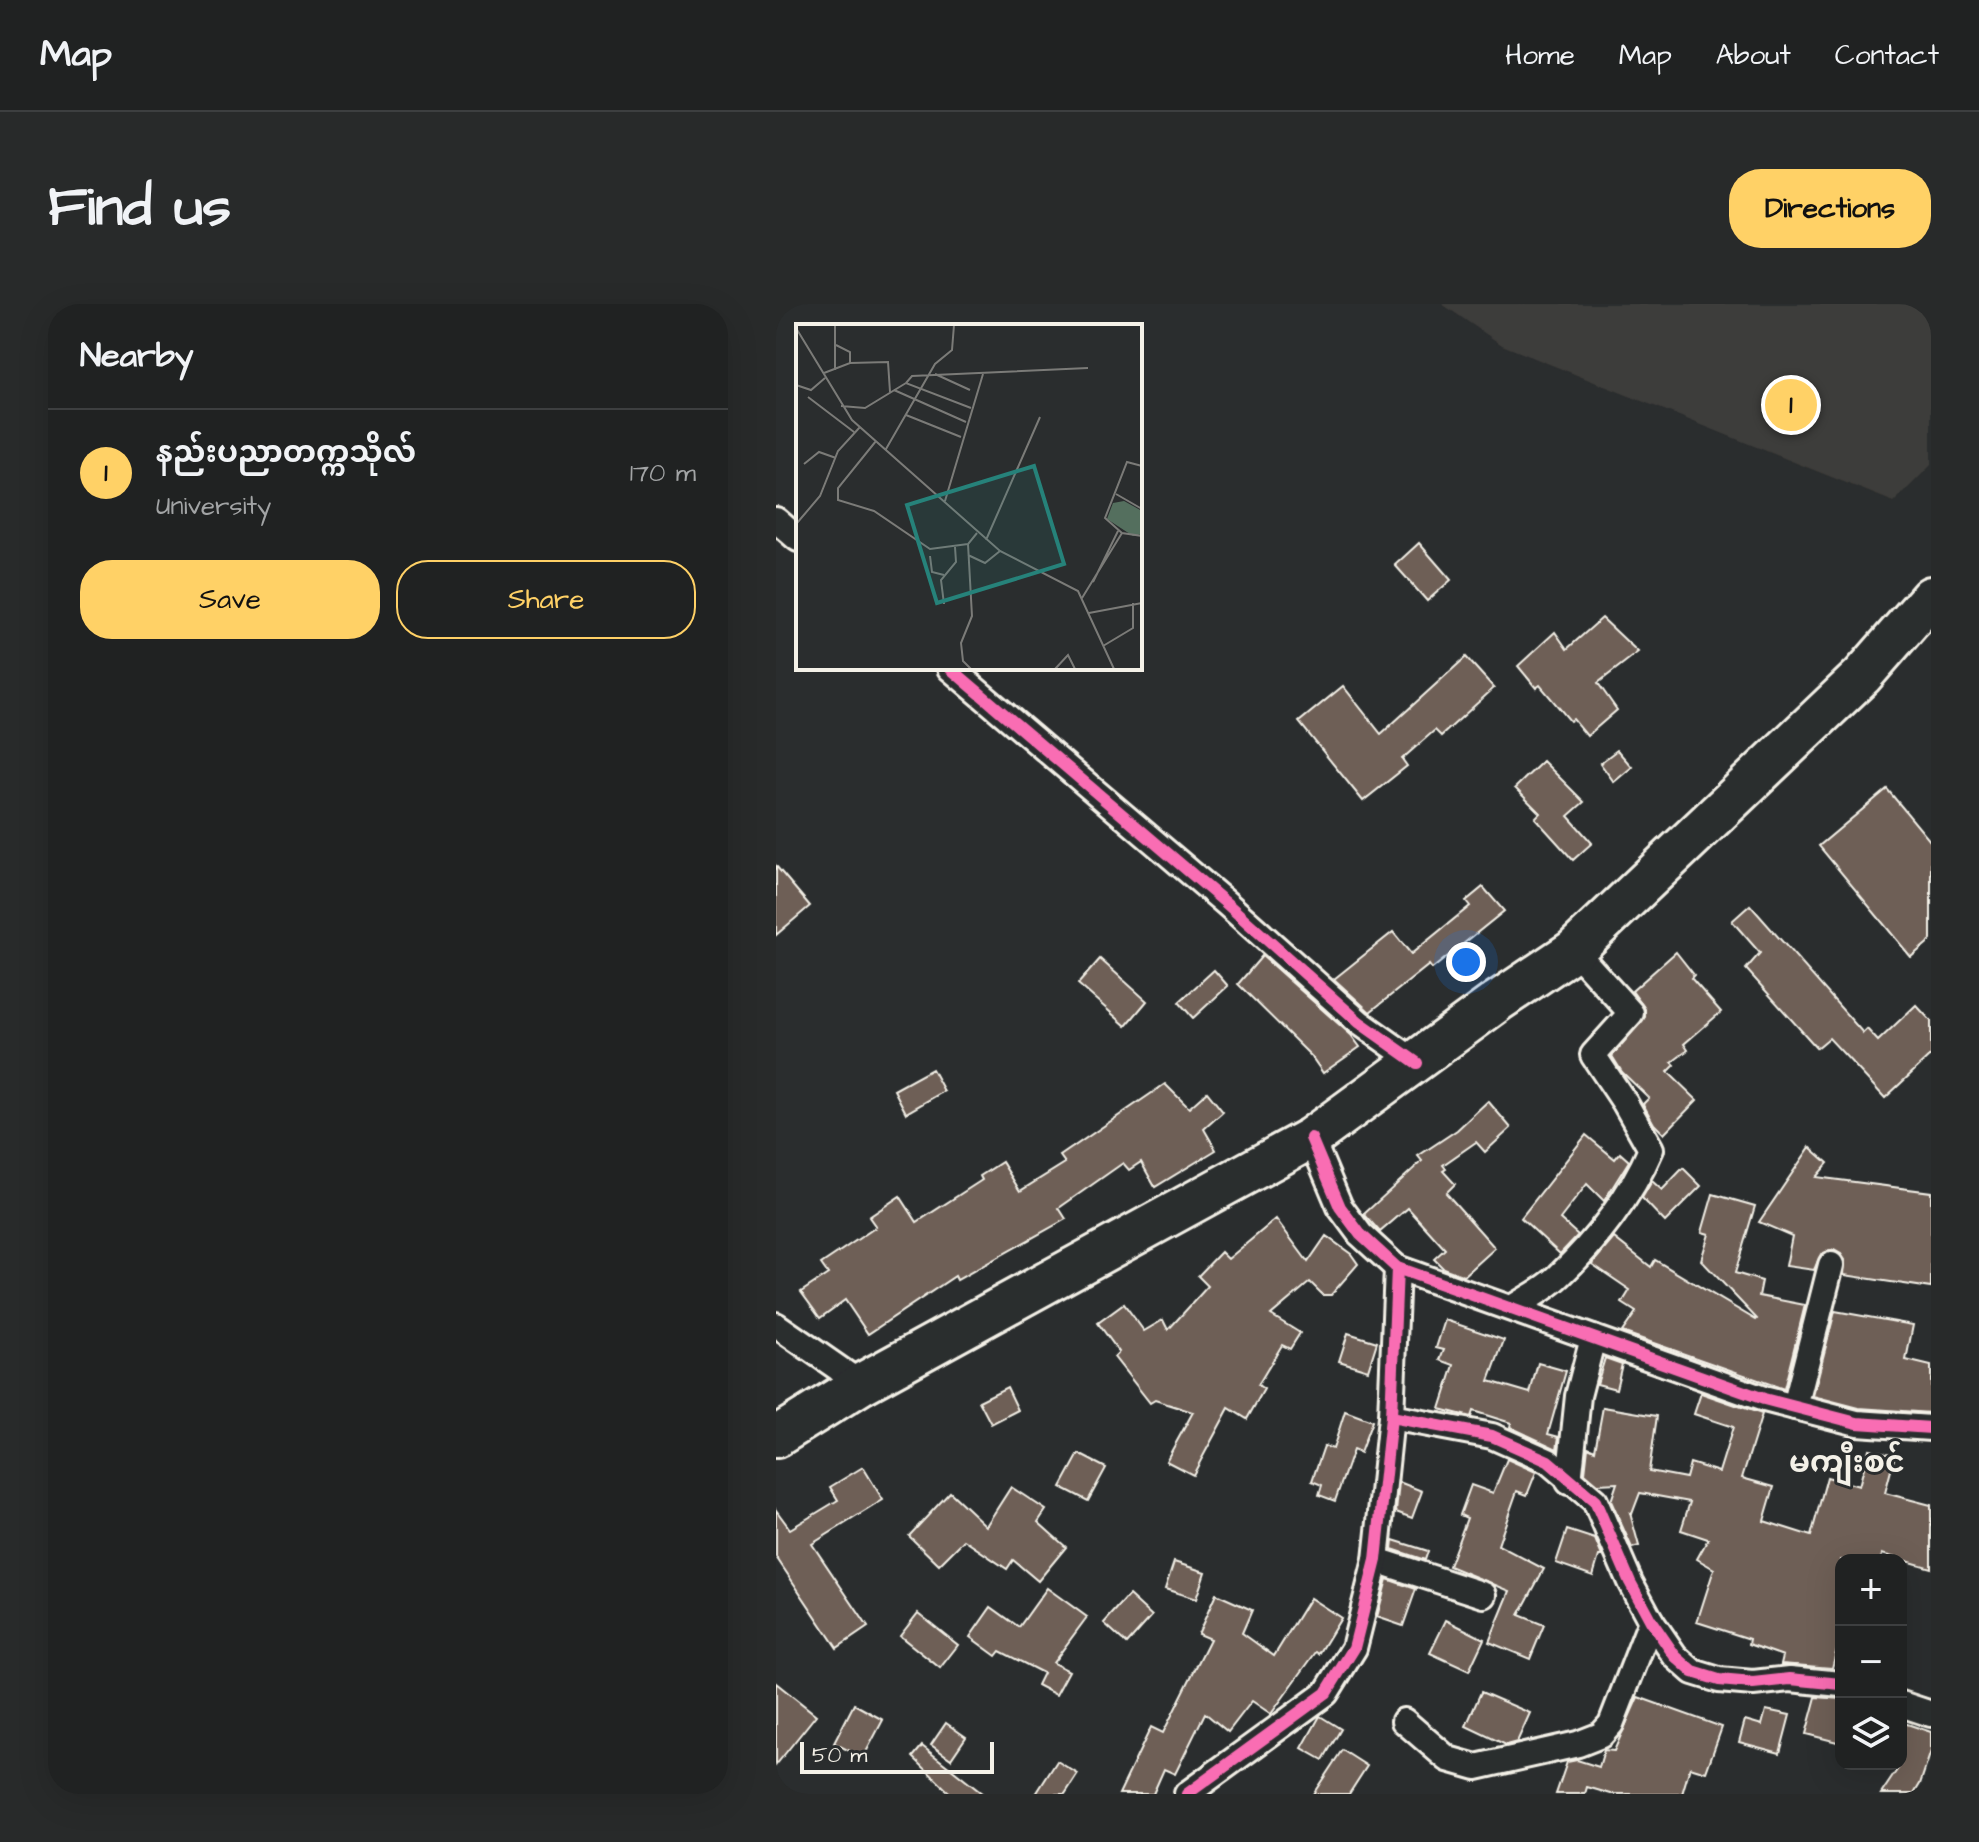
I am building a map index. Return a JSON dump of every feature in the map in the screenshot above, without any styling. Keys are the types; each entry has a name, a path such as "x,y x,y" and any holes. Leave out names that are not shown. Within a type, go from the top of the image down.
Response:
{"highway":[{"path":"776,1437 861,1384 1311,1138 1498,1001 1574,950 1862,676 1923,607"}],"street":[{"path":"776,520 796,537"},
{"path":"952,670 1226,903 1359,1022 1417,1063"},
{"path":"1512,1308 1558,1278 1637,1181 1651,1149 1593,1055 1631,1013 1574,950"},
{"path":"1311,1138 1340,1207 1360,1234 1397,1268 1764,1399 1857,1423 1931,1428"},
{"path":"1795,1407 1831,1265"},
{"path":"1187,1794 1326,1693 1354,1648 1376,1560 1391,1417 1397,1268"},
{"path":"776,1325 861,1384"},
{"path":"1569,1482 1578,1396 1593,1338"},
{"path":"1391,1417 1492,1436 1548,1461 1595,1501 1630,1582 1651,1621 1675,1656 1693,1672 1719,1680 1753,1683 1790,1679 1835,1683"},
{"path":"1376,1560 1484,1595"},
{"path":"1404,1721 1448,1759 1476,1767 1590,1740 1601,1735 1611,1724 1651,1621"},
{"path":"1907,1706 1931,1714"}],"shaded area":[{"path":"1442,304 1931,304 1931,465 1894,502 1502,345"}],"building":[{"path":"1419,543 1451,580 1427,601 1395,565"},
{"path":"1602,618 1638,652 1598,683 1617,710 1587,736 1540,685 1536,688 1518,666 1555,632 1567,649"},
{"path":"1466,657 1494,688 1441,736 1435,730 1402,759 1407,766 1363,801 1299,722 1343,686 1381,734"},
{"path":"1617,750 1632,767 1614,782 1600,763"},
{"path":"1543,761 1584,802 1568,816 1592,843 1573,860 1535,818 1540,813 1515,788"},
{"path":"1887,789 1931,842 1931,940 1911,957 1819,846"},
{"path":"776,866 810,906 776,935"},
{"path":"1483,887 1504,911 1432,969 1429,965 1370,1012 1334,979 1393,932 1411,954 1470,906 1466,901"},
{"path":"1750,905 1863,1033 1867,1029 1878,1041 1916,1005 1931,1021 1931,1055 1885,1098 1829,1038 1817,1048 1746,969 1760,953 1732,921"},
{"path":"1676,952 1694,975 1691,978 1721,1012 1684,1044 1688,1050 1672,1062 1675,1065 1668,1072 1697,1100 1664,1134 1654,1124 1643,1104 1649,1098 1622,1072 1612,1056 1645,1017 1645,1009 1632,991"},
{"path":"1262,956 1351,1035 1360,1047 1323,1073 1311,1056 1238,984"},
{"path":"1100,959 1147,1001 1126,1026 1078,984"},
{"path":"1214,970 1228,986 1193,1018 1179,1002"},
{"path":"932,1069 944,1091 906,1113 894,1090"},
{"path":"1165,1084 1189,1108 1207,1092 1223,1112 1204,1129 1216,1150 1155,1187 1141,1162 1129,1170 1123,1163 1059,1208 1066,1219 957,1280 955,1276 868,1334 845,1300 820,1318 801,1292 828,1274 821,1264 876,1227 869,1217 900,1196 917,1222 982,1180 980,1176 1002,1162 1020,1191 1065,1163 1060,1156"},
{"path":"1488,1101 1511,1128 1485,1152 1476,1142 1443,1165 1446,1169 1443,1171 1455,1184 1446,1193 1495,1248 1464,1276 1443,1268 1434,1259 1445,1249 1408,1208 1380,1232 1364,1214 1422,1161 1418,1156 1457,1130"},
{"path":"1586,1135 1615,1159 1620,1153 1629,1161 1604,1201 1587,1184 1560,1219 1578,1235 1560,1254 1521,1218"},
{"path":"1810,1147 1828,1163 1816,1177 1931,1192 1931,1288 1844,1275 1845,1260 1834,1250 1821,1254 1814,1270 1786,1266 1792,1236 1759,1222"},
{"path":"1683,1168 1701,1186 1665,1222 1642,1198 1652,1181 1662,1190"},
{"path":"1713,1194 1755,1206 1735,1273 1762,1281 1759,1296 1805,1305 1784,1389 1622,1332 1636,1312 1622,1303 1630,1290 1592,1264 1614,1238 1651,1267 1655,1260 1756,1320 1701,1260 1709,1234 1702,1232"},
{"path":"1276,1219 1308,1262 1326,1236 1351,1254 1358,1264 1331,1295 1323,1295 1310,1282 1271,1315 1300,1333 1290,1349 1282,1345 1258,1385 1264,1389 1247,1419 1229,1408 1193,1475 1166,1461 1193,1412 1155,1400 1150,1403 1114,1357 1119,1352 1098,1323 1124,1304 1144,1331 1163,1320 1168,1330 1208,1286 1198,1276 1221,1252 1228,1259"},
{"path":"1835,1311 1913,1325 1906,1360 1931,1366 1931,1413 1859,1408 1813,1396"},
{"path":"1445,1320 1504,1340 1489,1381 1530,1393 1538,1363 1566,1371 1548,1434 1559,1437 1557,1449 1510,1427 1511,1423 1473,1411 1471,1417 1440,1409 1454,1365 1440,1360 1444,1350 1436,1348"},
{"path":"1348,1333 1377,1342 1368,1370 1339,1361"},
{"path":"1605,1358 1622,1364 1616,1389 1597,1384"},
{"path":"1007,1387 1018,1410 991,1424 979,1401"},
{"path":"1701,1393 1762,1414 1742,1478 1774,1487 1764,1521 1811,1536 1827,1477 1859,1486 1869,1449 1895,1455 1885,1493 1931,1505 1931,1568 1907,1561 1907,1554 1835,1554 1835,1657 1832,1668 1781,1664 1783,1656 1749,1644 1750,1639 1697,1622 1714,1569 1697,1559 1708,1539 1681,1530 1690,1502 1640,1493 1630,1513 1639,1546 1632,1548 1611,1501 1617,1483 1598,1484 1585,1473 1588,1447 1595,1450 1603,1407 1657,1416 1649,1471 1686,1478 1690,1463 1719,1472 1733,1427 1694,1414"},
{"path":"1345,1411 1372,1421 1360,1453 1353,1450 1335,1501 1319,1495 1322,1485 1312,1481 1324,1446 1333,1449"},
{"path":"1079,1454 1106,1468 1088,1501 1061,1487"},
{"path":"1507,1459 1536,1472 1527,1495 1517,1491 1498,1545 1544,1569 1519,1615 1544,1625 1530,1659 1489,1642 1510,1591 1449,1566 1467,1518 1460,1515 1471,1485 1493,1493"},
{"path":"863,1467 883,1500 812,1544 868,1627 837,1648 776,1557 776,1510 790,1529 838,1500 830,1487"},
{"path":"1399,1482 1422,1491 1412,1518 1396,1512"},
{"path":"1011,1487 1046,1510 1038,1522 1066,1547 1038,1581 1013,1560 1007,1569 964,1540 939,1565 909,1536 950,1492 986,1526"},
{"path":"1567,1530 1595,1539 1602,1556 1599,1556 1593,1576 1556,1563"},
{"path":"1393,1540 1428,1551 1425,1560 1392,1549"},
{"path":"1174,1562 1205,1572 1196,1599 1165,1589"},
{"path":"1387,1579 1416,1589 1403,1626 1377,1617"},
{"path":"1047,1588 1087,1617 1053,1663 1069,1671 1056,1695 1037,1685 1043,1673 1000,1651 996,1656 970,1637 991,1607 1019,1627"},
{"path":"1216,1594 1252,1610 1242,1633 1274,1656 1310,1598 1341,1618 1319,1654 1316,1652 1271,1714 1252,1701 1228,1732 1205,1713 1175,1774 1164,1769 1153,1794 1119,1794 1151,1727 1163,1733 1210,1639 1198,1634"},
{"path":"1129,1595 1152,1616 1127,1644 1104,1623"},
{"path":"918,1613 958,1645 940,1668 900,1636"},
{"path":"1446,1620 1484,1639 1469,1671 1430,1653"},
{"path":"776,1683 816,1715 776,1765"},
{"path":"1481,1692 1530,1713 1517,1742 1506,1745 1466,1726"},
{"path":"1638,1697 1722,1727 1706,1772 1690,1767 1682,1794 1611,1794 1587,1787 1585,1794 1556,1794 1567,1762 1577,1760 1599,1767 1604,1750 1614,1751"},
{"path":"1816,1697 1835,1699 1835,1741 1806,1734"},
{"path":"854,1704 883,1720 863,1758 834,1743"},
{"path":"1766,1710 1790,1715 1780,1753 1739,1742 1745,1720 1762,1725"},
{"path":"1320,1716 1341,1729 1323,1760 1302,1748"},
{"path":"946,1723 966,1737 951,1759 931,1745"},
{"path":"1907,1724 1931,1732 1931,1751 1914,1794 1881,1794 1897,1770 1907,1770"},
{"path":"922,1746 983,1794 951,1794 913,1757"},
{"path":"1342,1750 1367,1766 1349,1794 1313,1794"},
{"path":"1057,1761 1078,1774 1065,1794 1036,1794"}],"cycle path":[{"path":"952,670 1226,903 1359,1022 1417,1063"},
{"path":"1311,1138 1340,1207 1360,1234 1397,1268 1764,1399 1857,1423 1931,1428"},
{"path":"1187,1794 1326,1693 1354,1648 1376,1560 1391,1417 1397,1268"},
{"path":"1391,1417 1492,1436 1548,1461 1595,1501 1630,1582 1651,1621 1675,1656 1693,1672 1719,1680 1753,1683 1790,1679 1835,1683"}],"place":[{"name":"နည်းပညာတက္ကသိုလ်","path":"1791,405"}],"district":[{"name":"မကျီးစင်","path":"1847,1463"}]}
